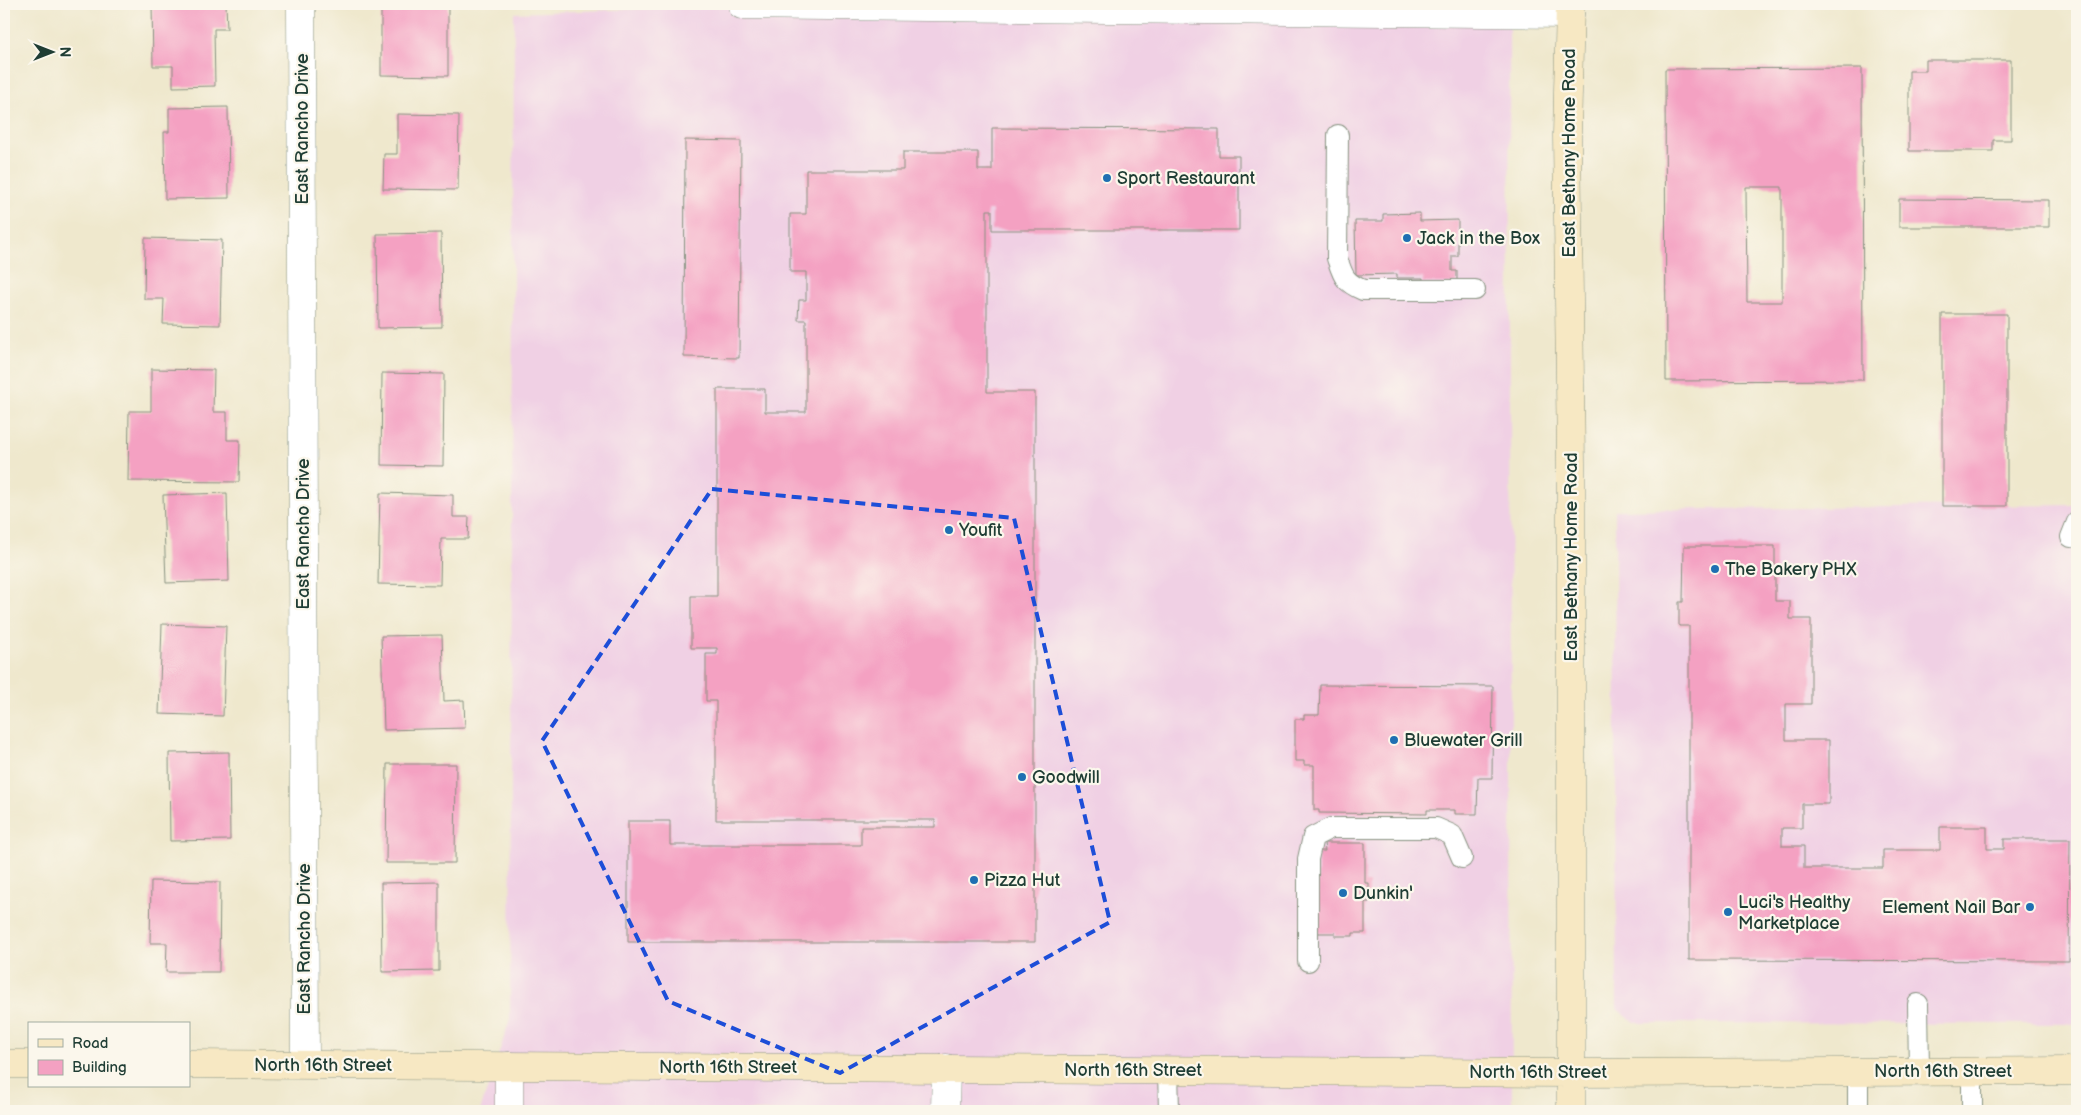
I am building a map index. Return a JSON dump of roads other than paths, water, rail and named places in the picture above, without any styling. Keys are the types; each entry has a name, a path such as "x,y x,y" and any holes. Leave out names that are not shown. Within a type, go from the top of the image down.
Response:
{"main road":[{"name":"East Bethany Home Road","path":"1570,9 1567,135 1571,463 1571,1111"},
{"path":"4,1064 28,1064"},
{"name":"North 16th Street","path":"190,1064 1571,1073 2077,1070"}],"street":[{"name":"East Rancho Drive","path":"301,4 305,1064"},
{"path":"742,5 1570,9"},
{"path":"508,1066 509,1111"},
{"path":"945,1111 946,1068"}],"lane":[{"path":"1338,135 1337,258 1342,275 1349,284 1363,290 1475,290"},
{"path":"1308,961 1308,859 1313,837 1330,828 1436,828 1452,835 1462,858"},
{"path":"1918,1004 1919,1071"},
{"path":"1168,1070 1169,1111"},
{"path":"1972,1071 1972,1111"},
{"path":"1858,1072 1858,1111"}],"place":[{"name":"Sport Restaurant","path":"1107,178"},
{"name":"Jack in the Box","path":"1407,238"},
{"name":"Youfit","path":"949,530"},
{"name":"The Bakery PHX","path":"1715,569"},
{"name":"Bluewater Grill","path":"1394,740"},
{"name":"Goodwill","path":"1022,777"},
{"name":"Pizza Hut","path":"974,880"},
{"name":"Dunkin'","path":"1343,893"},
{"name":"Element Nail Bar","path":"2030,907"},
{"name":"Luci's Healthy Marketplace","path":"1728,912"}]}
